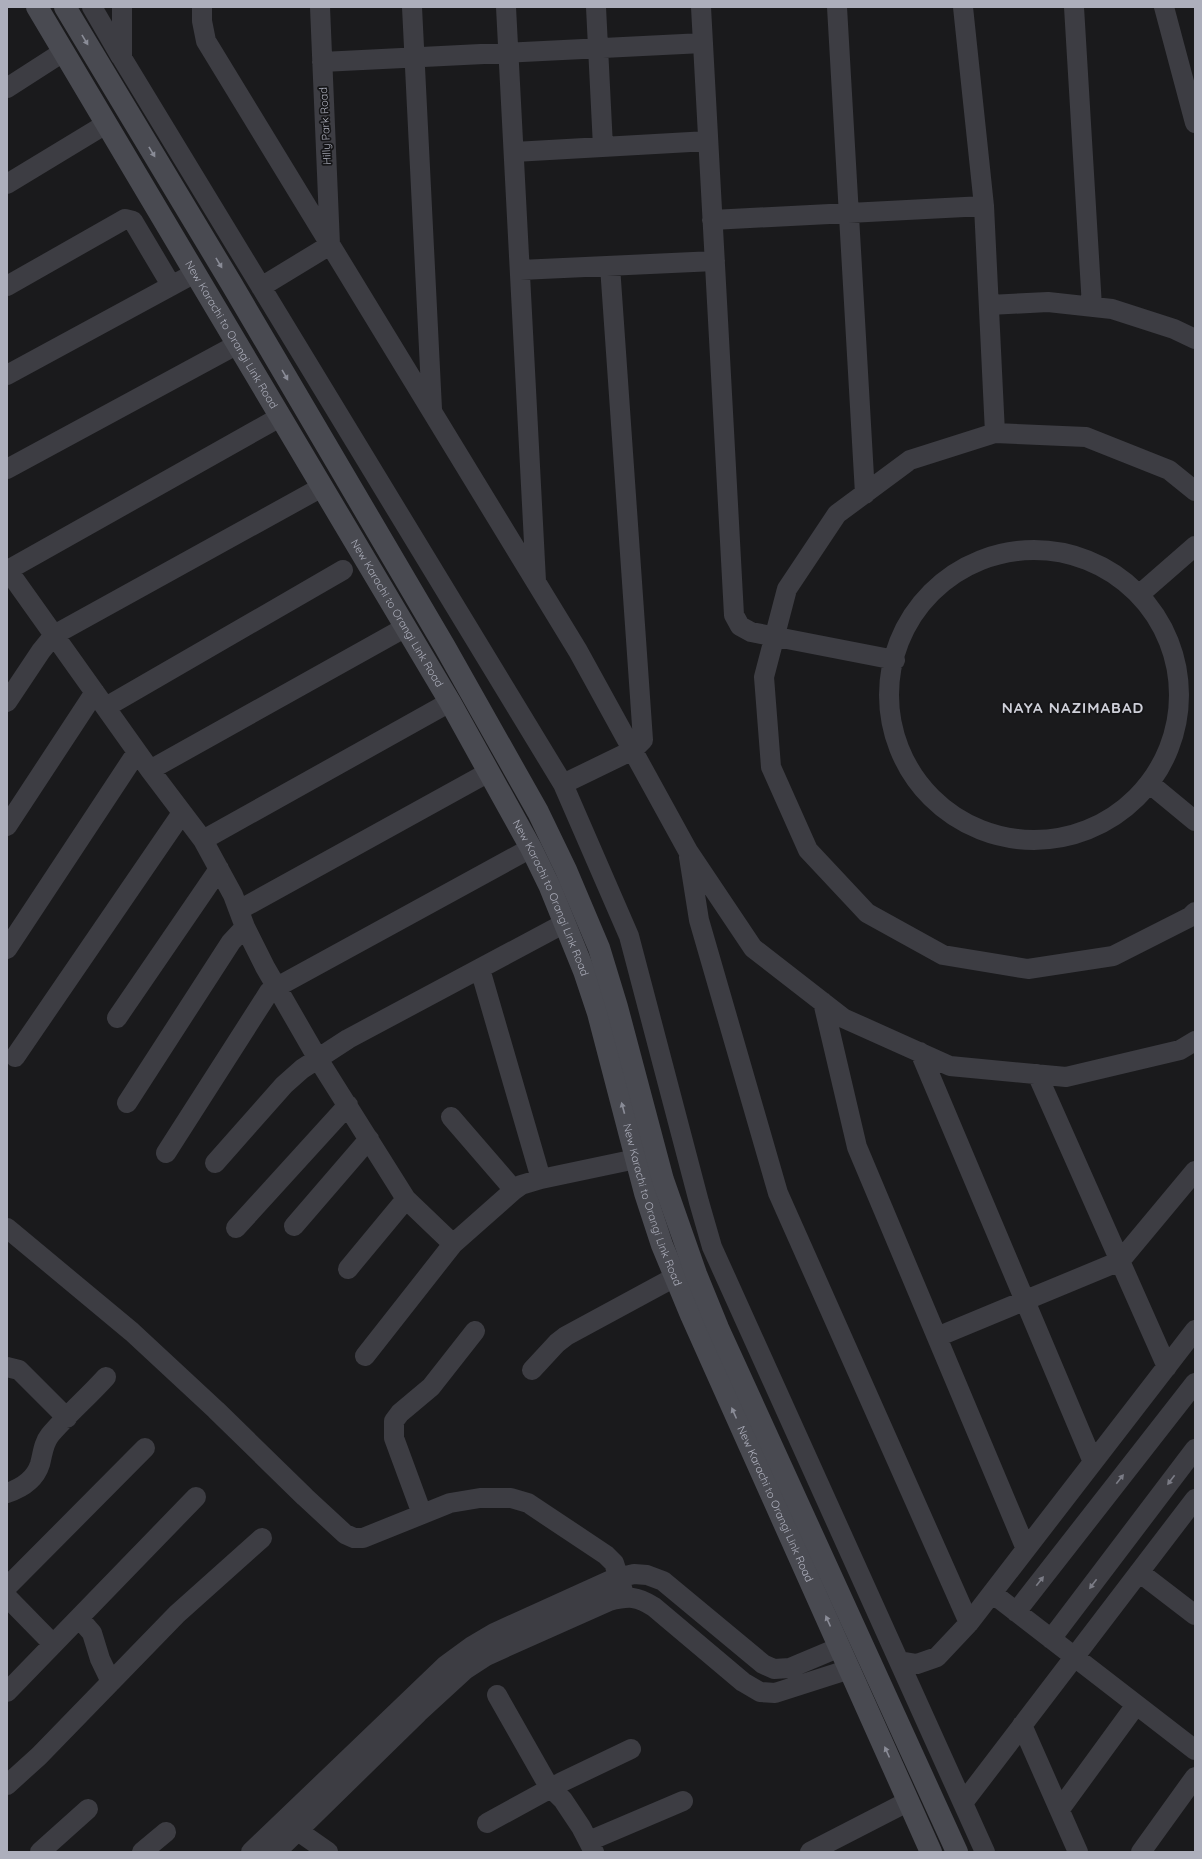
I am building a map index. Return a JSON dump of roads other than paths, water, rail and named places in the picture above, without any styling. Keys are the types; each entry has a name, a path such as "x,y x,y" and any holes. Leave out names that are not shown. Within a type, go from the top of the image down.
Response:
{"street":[{"name":"New Karachi to Orangi Link Road","path":"37,7 450,702 530,848 565,923 598,1013 650,1208 675,1277 738,1422 931,1852"},
{"name":"New Karachi to Orangi Link Road","path":"65,7 231,283 356,495 445,647 538,812 566,870 599,948 617,1007 663,1180 696,1274 718,1328 957,1852"},
{"path":"92,7 563,784 629,936 712,1247 985,1852"},
{"path":"122,7 122,58"},
{"path":"202,7 202,21 206,42 578,651 688,851 752,948 843,1018 950,1066 1066,1077 1180,1050 1195,1041"},
{"name":"Hilly Park Road","path":"320,7 330,245"},
{"path":"412,7 432,411"},
{"path":"506,7 536,583"},
{"path":"596,7 603,147"},
{"path":"701,7 734,615 740,626 751,632 895,660"},
{"path":"837,7 865,494"},
{"path":"963,7 984,206 995,433"},
{"path":"1074,7 1092,307"},
{"path":"1164,7 1195,124"},
{"path":"322,62 703,43"},
{"path":"7,88 63,52"},
{"path":"7,184 106,124"},
{"path":"514,152 708,141"},
{"path":"712,220 984,206"},
{"path":"7,286 125,220 133,221 171,286"},
{"path":"261,287 330,245"},
{"path":"520,270 714,261"},
{"path":"563,784 632,750 643,740 610,266"},
{"path":"7,375 195,273"},
{"path":"989,305 1048,302 1112,309 1174,329 1195,339"},
{"path":"7,469 238,344"},
{"path":"280,417 8,574 54,635 150,770 203,840 233,895 242,919 276,987 318,1059 406,1199 453,1244"},
{"path":"1195,491 1170,470 1086,437 995,433 910,460 837,514 787,589 764,676 771,767 808,850 867,913 943,955 1028,970 1114,956 1190,917 1195,912"},
{"path":"7,702 41,651 54,635 322,487"},
{"path":"334,508 356,495"},
{"path":"1140,594 1195,546"},
{"path":"1056,550 1102,565 1140,594 1166,633 1179,679 1177,727 1159,772 1127,809 1085,833 1037,842 989,835 946,812 913,777 893,732 889,684 901,636 926,596 964,566 1009,551 1056,550"},
{"path":"7,826 100,700 343,570"},
{"path":"150,770 406,627"},
{"path":"203,840 450,702"},
{"path":"7,949 137,752"},
{"path":"126,1103 230,942 242,919 489,772"},
{"path":"1149,784 1195,821"},
{"path":"517,824 538,812"},
{"path":"15,1057 182,813"},
{"path":"166,1153 269,992 530,848"},
{"path":"688,851 699,920 778,1194 969,1623"},
{"path":"117,1018 219,869"},
{"path":"216,1163 284,1085 302,1069 348,1039 565,923"},
{"path":"480,969 541,1179"},
{"path":"823,1002 857,1146 1026,1549"},
{"path":"920,1052 1093,1462"},
{"path":"1037,1074 1167,1367"},
{"path":"236,1228 348,1106"},
{"path":"450,1117 514,1190"},
{"path":"294,1226 369,1139"},
{"path":"365,1356 453,1244 514,1190 521,1185 541,1179 636,1159"},
{"path":"937,1337 1120,1261 1195,1171"},
{"path":"348,1269 406,1199"},
{"path":"7,1228 132,1332 216,1410 304,1497 345,1534 354,1538 363,1538 450,1503 480,1498 511,1498 528,1503 606,1555 614,1563 620,1577 625,1597"},
{"path":"532,1370 566,1336 675,1277"},
{"path":"899,1661 917,1664 937,1657 969,1623 1195,1330"},
{"path":"422,1514 394,1438 394,1421 400,1412 431,1387 475,1331"},
{"path":"7,1367 19,1370 67,1418"},
{"path":"7,1493 27,1484 35,1475 40,1464 42,1448 50,1436 106,1378"},
{"path":"1016,1612 1195,1383"},
{"path":"7,1586 145,1448"},
{"path":"1051,1639 1195,1449"},
{"path":"7,1692 196,1497"},
{"path":"963,1802 1195,1499"},
{"path":"7,1785 40,1756 177,1614 262,1538"},
{"path":"1139,1572 1195,1615"},
{"path":"251,1852 453,1660 494,1633 620,1577 634,1574 647,1575 662,1581 763,1664 774,1669 790,1668 840,1647"},
{"path":"992,1593 1195,1750"},
{"path":"7,1597 53,1644"},
{"path":"276,1852 418,1713 466,1669 486,1656 609,1601 625,1597 642,1599 654,1607 743,1682 760,1692 775,1693 850,1669"},
{"path":"79,1618 92,1633 100,1659 111,1682"},
{"path":"497,1695 548,1785 563,1800 592,1847 684,1801"},
{"path":"1060,1809 1136,1704"},
{"path":"1022,1725 1078,1852"},
{"path":"487,1823 551,1788 631,1749"},
{"path":"900,1781 920,1770"},
{"path":"1141,1852 1195,1777"},
{"path":"810,1852 909,1801"},
{"path":"40,1852 88,1809"},
{"path":"298,1831 328,1852"},
{"path":"142,1852 166,1832"}],"district":[{"name":"NAYA NAZIMABAD","path":"1073,708"}]}
